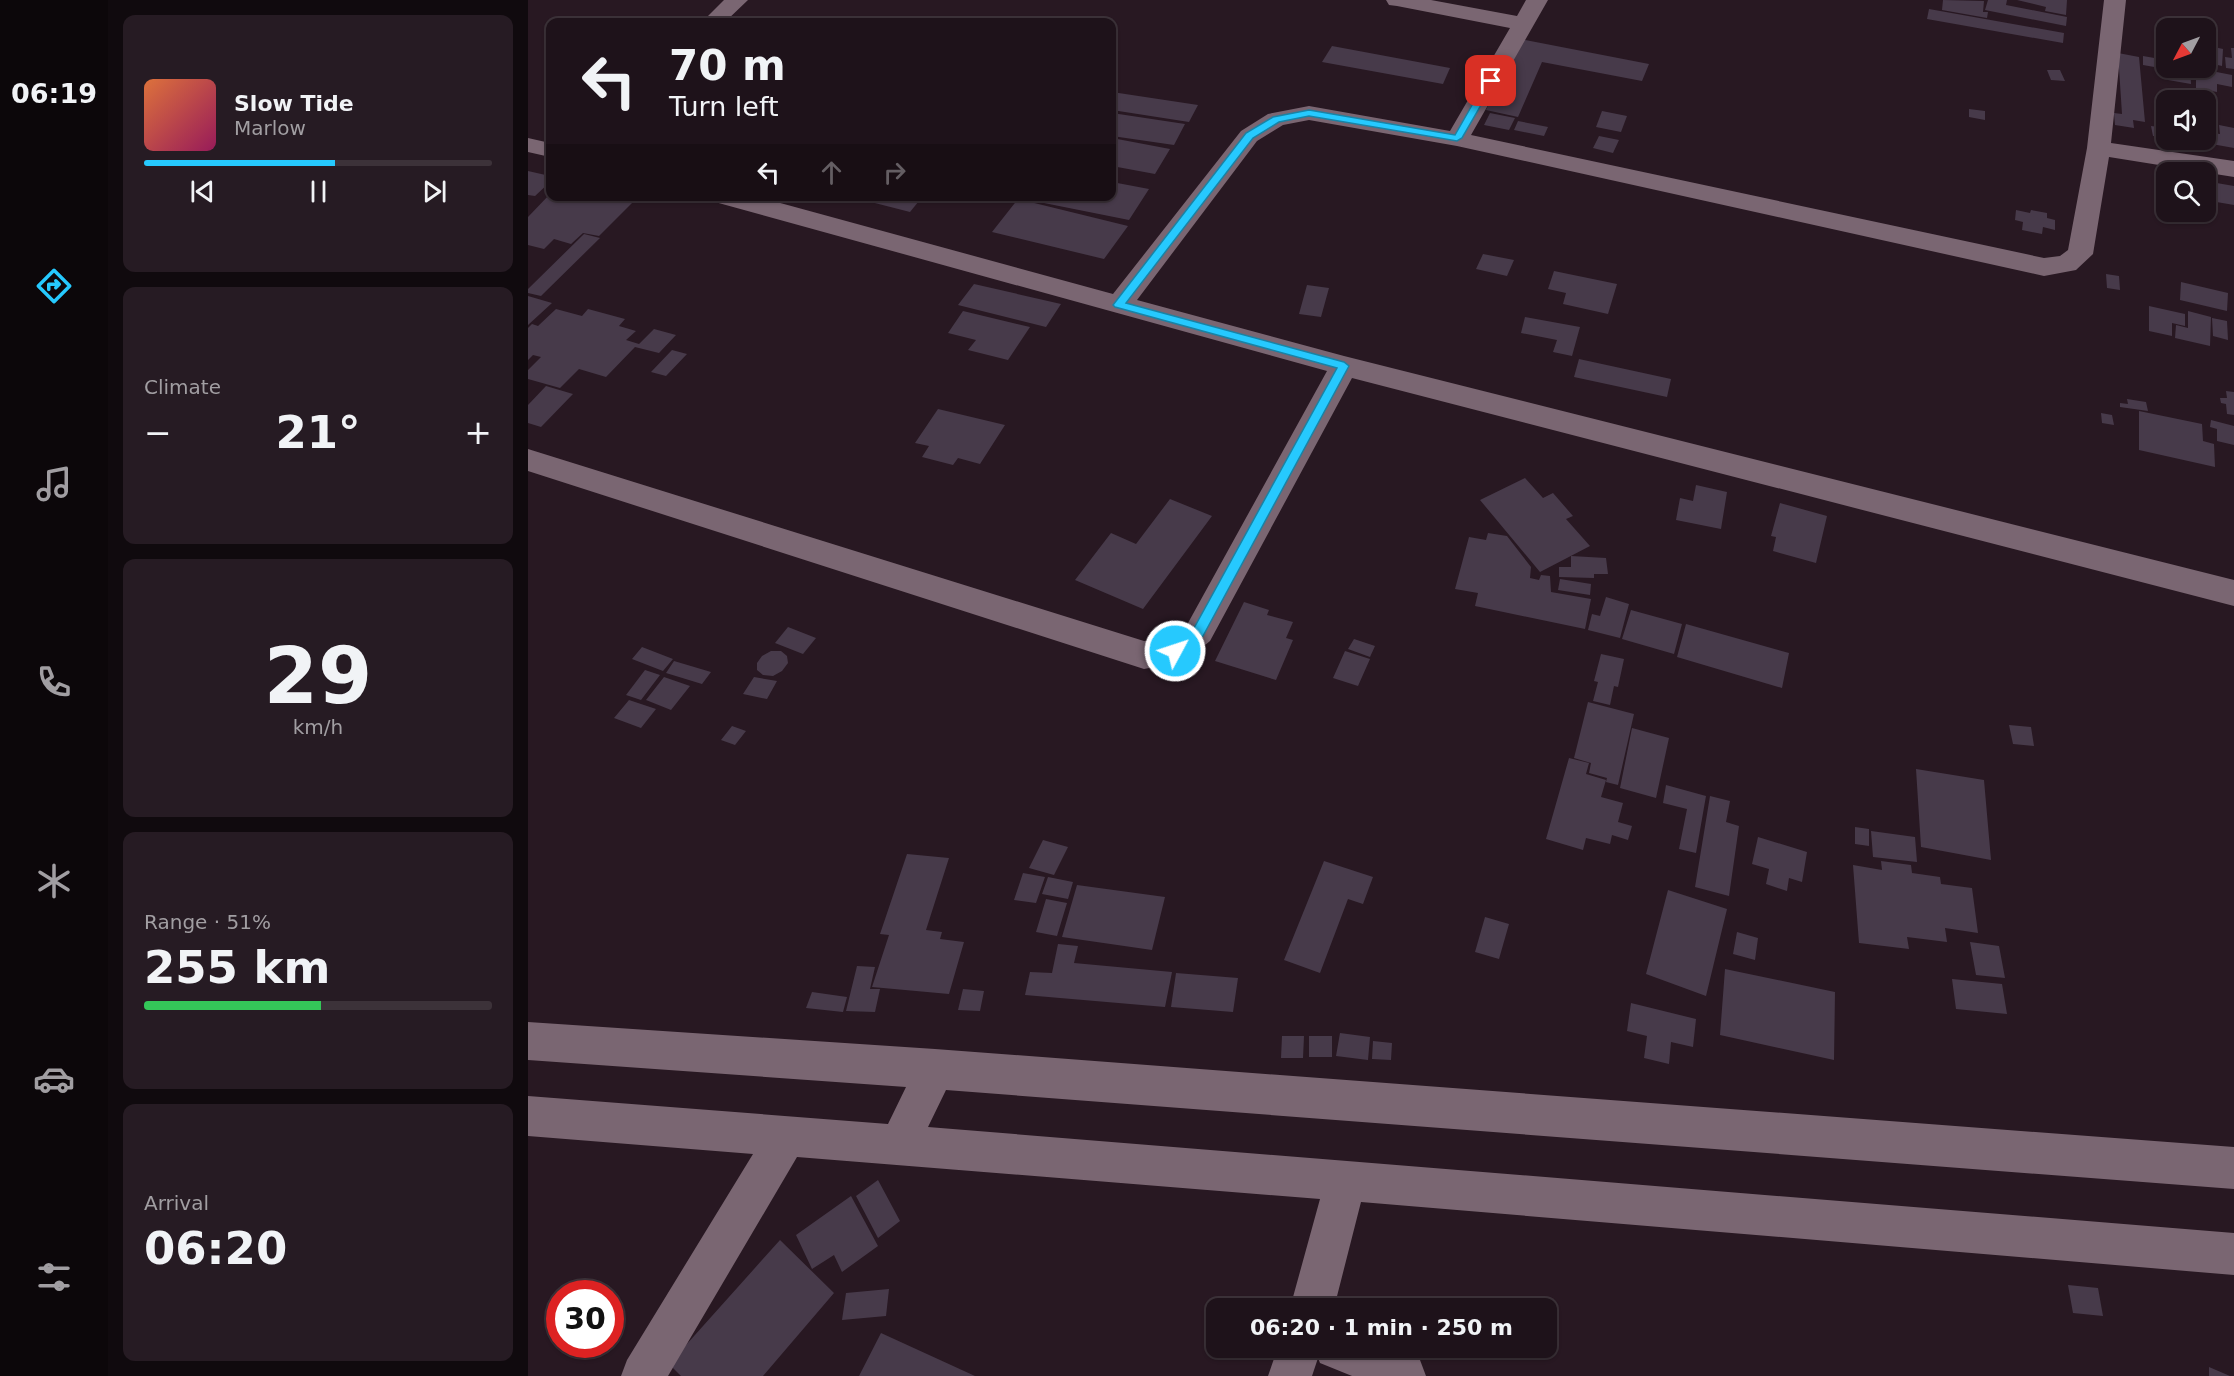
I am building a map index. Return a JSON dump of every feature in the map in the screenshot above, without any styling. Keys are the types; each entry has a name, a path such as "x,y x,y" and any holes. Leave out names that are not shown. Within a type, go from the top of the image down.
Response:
{"street":[{"path":"717,18 737,0"},
{"path":"1397,0 1524,24"},
{"path":"1457,138 1537,0"},
{"path":"1119,305 1249,136 1276,119 1309,113 1457,138 2044,267 2067,264 2080,254 2100,148 2115,0"},
{"path":"528,145 546,149"},
{"path":"2100,148 2234,169"},
{"path":"742,201 1344,366 2234,592"},
{"path":"528,460 1144,655 1175,651 1199,632 1344,366"},
{"path":"528,1041 935,1069 2234,1168"},
{"path":"899,1145 935,1069"},
{"path":"528,1116 1346,1180 2234,1254"},
{"path":"643,1376 786,1137"},
{"path":"1315,1298 1346,1180"},
{"path":"1290,1376 1296,1358"},
{"path":"1362,1358 1404,1376"}],"building":[{"path":"1943,0 1984,1 1983,12 1988,12 1987,18 1942,10"},
{"path":"1988,0 2007,0 2006,5 2067,17 2066,26 1985,10"},
{"path":"2017,0 2067,0 2066,15 2045,11 2046,7"},
{"path":"1929,9 2064,33 2063,43 1927,19"},
{"path":"1520,39 1649,64 1642,81 1542,62 1518,117 1486,110"},
{"path":"1332,46 1450,68 1443,84 1322,62"},
{"path":"2216,47 2223,49 2222,66 2216,65"},
{"path":"2231,48 2234,48 2234,69 2226,68 2225,57 2232,58"},
{"path":"2118,53 2139,57 2145,122 2133,120 2134,128 2115,125 2114,113 2122,114"},
{"path":"2143,56 2156,58 2156,67 2143,65"},
{"path":"2047,70 2060,70 2065,81 2051,80"},
{"path":"2216,72 2232,75 2232,87 2217,84 2217,92 2196,88 2196,78 2216,78"},
{"path":"2168,78 2191,78 2191,84 2168,80"},
{"path":"1116,93 1198,105 1189,122 1116,111"},
{"path":"1969,109 1985,111 1985,120 1969,117"},
{"path":"1602,111 1627,116 1621,132 1596,127"},
{"path":"1490,113 1515,118 1509,130 1484,125"},
{"path":"1116,114 1185,124 1174,145 1116,137"},
{"path":"1518,121 1548,127 1544,136 1514,130"},
{"path":"2219,125 2234,128 2234,148 2216,145 2216,133 2220,134"},
{"path":"2151,126 2156,127 2156,136 2153,136"},
{"path":"1599,136 1619,140 1613,153 1593,148"},
{"path":"1116,139 1170,149 1155,174 1116,167"},
{"path":"528,171 546,175 546,186 535,196 528,195"},
{"path":"1116,183 1149,189 1129,220 1034,201 1116,201"},
{"path":"2216,183 2234,186 2234,205 2216,202"},
{"path":"546,198 546,201 634,201 599,236 583,233 571,244 554,239 544,249 528,245 528,217"},
{"path":"867,201 919,201 910,212"},
{"path":"1016,201 1026,201 1128,226 1104,259 992,232"},
{"path":"2016,210 2047,213 2047,218 2055,220 2055,230 2043,227 2042,234 2022,230 2023,222 2015,220"},
{"path":"584,234 600,238 541,296 528,293 528,289"},
{"path":"1483,254 1514,260 1507,276 1476,269"},
{"path":"1554,271 1617,284 1608,314 1563,304 1566,293 1548,289"},
{"path":"2106,274 2119,276 2120,290 2107,288"},
{"path":"2181,282 2228,293 2227,311 2180,300"},
{"path":"974,284 1061,304 1046,327 958,305"},
{"path":"1307,285 1329,288 1321,317 1299,314"},
{"path":"528,296 552,303 528,325"},
{"path":"2149,306 2185,314 2185,326 2172,323 2172,336 2149,331"},
{"path":"556,309 582,316 588,309 625,319 619,326 636,331 626,340 639,344 654,329 676,335 659,353 635,347 606,377 579,369 560,388 528,379 528,370 541,357 533,355 528,360 528,328 532,324 538,326"},
{"path":"963,311 1030,327 1008,360 968,350 976,340 948,333"},
{"path":"2188,311 2211,317 2210,346 2175,338 2176,325 2188,328"},
{"path":"1525,317 1580,327 1572,356 1553,352 1557,340 1521,333"},
{"path":"2212,318 2227,321 2228,340 2213,336"},
{"path":"672,350 687,354 666,376 651,372"},
{"path":"1579,359 1671,379 1667,397 1574,377"},
{"path":"546,386 573,394 541,427 528,423 528,405"},
{"path":"2226,391 2234,392 2234,415 2227,414 2226,404 2221,403 2220,398 2227,398"},
{"path":"2127,399 2146,402 2148,411 2120,407 2120,403 2128,404"},
{"path":"938,409 1005,425 980,464 958,458 953,465 922,457 929,446 915,443"},
{"path":"2139,411 2202,424 2203,441 2214,444 2215,467 2139,450"},
{"path":"2101,413 2112,415 2114,425 2102,423"},
{"path":"2211,420 2234,426 2234,445 2217,441 2217,429 2210,427"},
{"path":"1525,478 1543,498 1553,493 1573,516 1566,519 1590,546 1540,572 1480,500"},
{"path":"1696,485 1727,492 1721,529 1676,520 1680,498 1693,501"},
{"path":"1170,499 1212,516 1143,609 1075,580 1111,533 1136,544"},
{"path":"1780,503 1827,516 1816,563 1773,551 1776,537 1771,536"},
{"path":"1488,533 1507,536 1531,567 1530,578 1539,580 1541,575 1550,576 1551,592 1591,599 1585,629 1475,606 1478,593 1455,589 1469,537 1486,540"},
{"path":"1571,556 1606,558 1608,574 1594,574 1594,578 1559,577 1559,567 1571,567"},
{"path":"1560,579 1591,584 1590,595 1558,590"},
{"path":"1606,597 1629,604 1620,638 1588,630 1592,614 1600,616"},
{"path":"1244,602 1269,610 1267,615 1293,622 1286,638 1293,640 1276,680 1215,661"},
{"path":"1631,610 1682,624 1674,654 1622,639"},
{"path":"1686,624 1789,653 1782,688 1677,657"},
{"path":"788,627 816,638 803,654 775,643"},
{"path":"1354,639 1375,646 1370,657 1348,649"},
{"path":"642,647 673,659 663,671 632,659"},
{"path":"771,651 781,651 787,656 788,663 782,671 773,676 763,675 757,670 757,663 762,656"},
{"path":"1345,651 1370,659 1358,686 1333,678"},
{"path":"1601,654 1624,659 1618,687 1614,686 1610,705 1593,701 1598,682 1594,681"},
{"path":"674,661 711,672 702,684 666,673"},
{"path":"645,670 660,675 641,700 626,695"},
{"path":"664,677 690,686 671,710 646,700"},
{"path":"754,677 777,681 767,699 743,694"},
{"path":"629,700 656,709 641,728 614,718"},
{"path":"1588,702 1634,714 1618,785 1606,782 1607,778 1589,773 1591,763 1574,758"},
{"path":"2009,725 2031,727 2034,746 2013,744"},
{"path":"732,726 746,731 735,745 721,740"},
{"path":"1632,728 1669,738 1656,798 1620,788"},
{"path":"1569,758 1589,763 1586,774 1606,780 1601,797 1623,803 1618,822 1632,826 1628,840 1612,835 1610,844 1586,838 1583,850 1546,839"},
{"path":"1916,769 1984,780 1991,860 1921,847"},
{"path":"1666,785 1706,796 1696,853 1679,849 1687,809 1663,803"},
{"path":"1710,796 1730,801 1726,822 1739,826 1729,896 1695,887"},
{"path":"1855,827 1869,829 1869,846 1855,844"},
{"path":"1871,831 1915,837 1917,862 1873,857"},
{"path":"1758,837 1807,852 1802,882 1789,878 1787,891 1766,884 1769,869 1752,864"},
{"path":"1043,840 1068,847 1054,875 1029,868"},
{"path":"907,854 949,858 926,930 942,932 940,939 964,942 949,994 872,987 889,935 880,934"},
{"path":"1324,861 1373,877 1363,904 1348,899 1320,973 1284,960"},
{"path":"1881,861 1911,865 1912,873 1940,877 1941,884 1972,888 1978,933 1945,928 1947,942 1907,937 1909,949 1859,943 1853,865 1882,870"},
{"path":"1023,873 1045,877 1036,903 1014,900"},
{"path":"1048,877 1073,882 1068,899 1042,894"},
{"path":"1077,885 1165,897 1152,950 1062,937"},
{"path":"1668,890 1727,909 1706,996 1646,974"},
{"path":"1046,899 1067,903 1057,936 1036,932"},
{"path":"1485,917 1509,924 1499,959 1475,952"},
{"path":"1737,932 1758,938 1755,960 1733,954"},
{"path":"1970,942 1999,946 2005,978 1976,975"},
{"path":"1058,944 1078,946 1074,963 1172,972 1165,1007 1025,995 1030,972 1052,973"},
{"path":"857,966 875,967 870,989 880,989 875,1012 846,1011"},
{"path":"1725,969 1835,992 1834,1060 1720,1035"},
{"path":"1176,973 1238,978 1233,1012 1171,1007"},
{"path":"1952,979 2002,984 2007,1014 1956,1009"},
{"path":"963,989 984,991 980,1011 958,1010"},
{"path":"812,992 847,997 843,1012 806,1008"},
{"path":"1631,1003 1696,1019 1693,1047 1671,1042 1669,1064 1644,1058 1647,1036 1627,1031"},
{"path":"1340,1033 1370,1037 1368,1060 1336,1056"},
{"path":"1282,1036 1304,1036 1303,1058 1281,1058"},
{"path":"1309,1036 1332,1036 1332,1057 1309,1057"},
{"path":"1373,1041 1392,1043 1391,1060 1372,1059"},
{"path":"878,1180 900,1221 878,1238 856,1196"},
{"path":"851,1196 878,1246 842,1272 834,1255 812,1269 796,1235"},
{"path":"780,1240 834,1293 763,1376 681,1376 669,1364"},
{"path":"2068,1285 2098,1288 2103,1316 2073,1313"},
{"path":"889,1289 886,1316 842,1320 846,1293"},
{"path":"881,1333 975,1376 859,1376"},
{"path":"2209,1367 2230,1376 2209,1376"}],"route":[{"path":"1175,651 1199,632 1344,366 1119,305 1249,136 1276,119 1309,113 1457,138 1491,81"}]}
